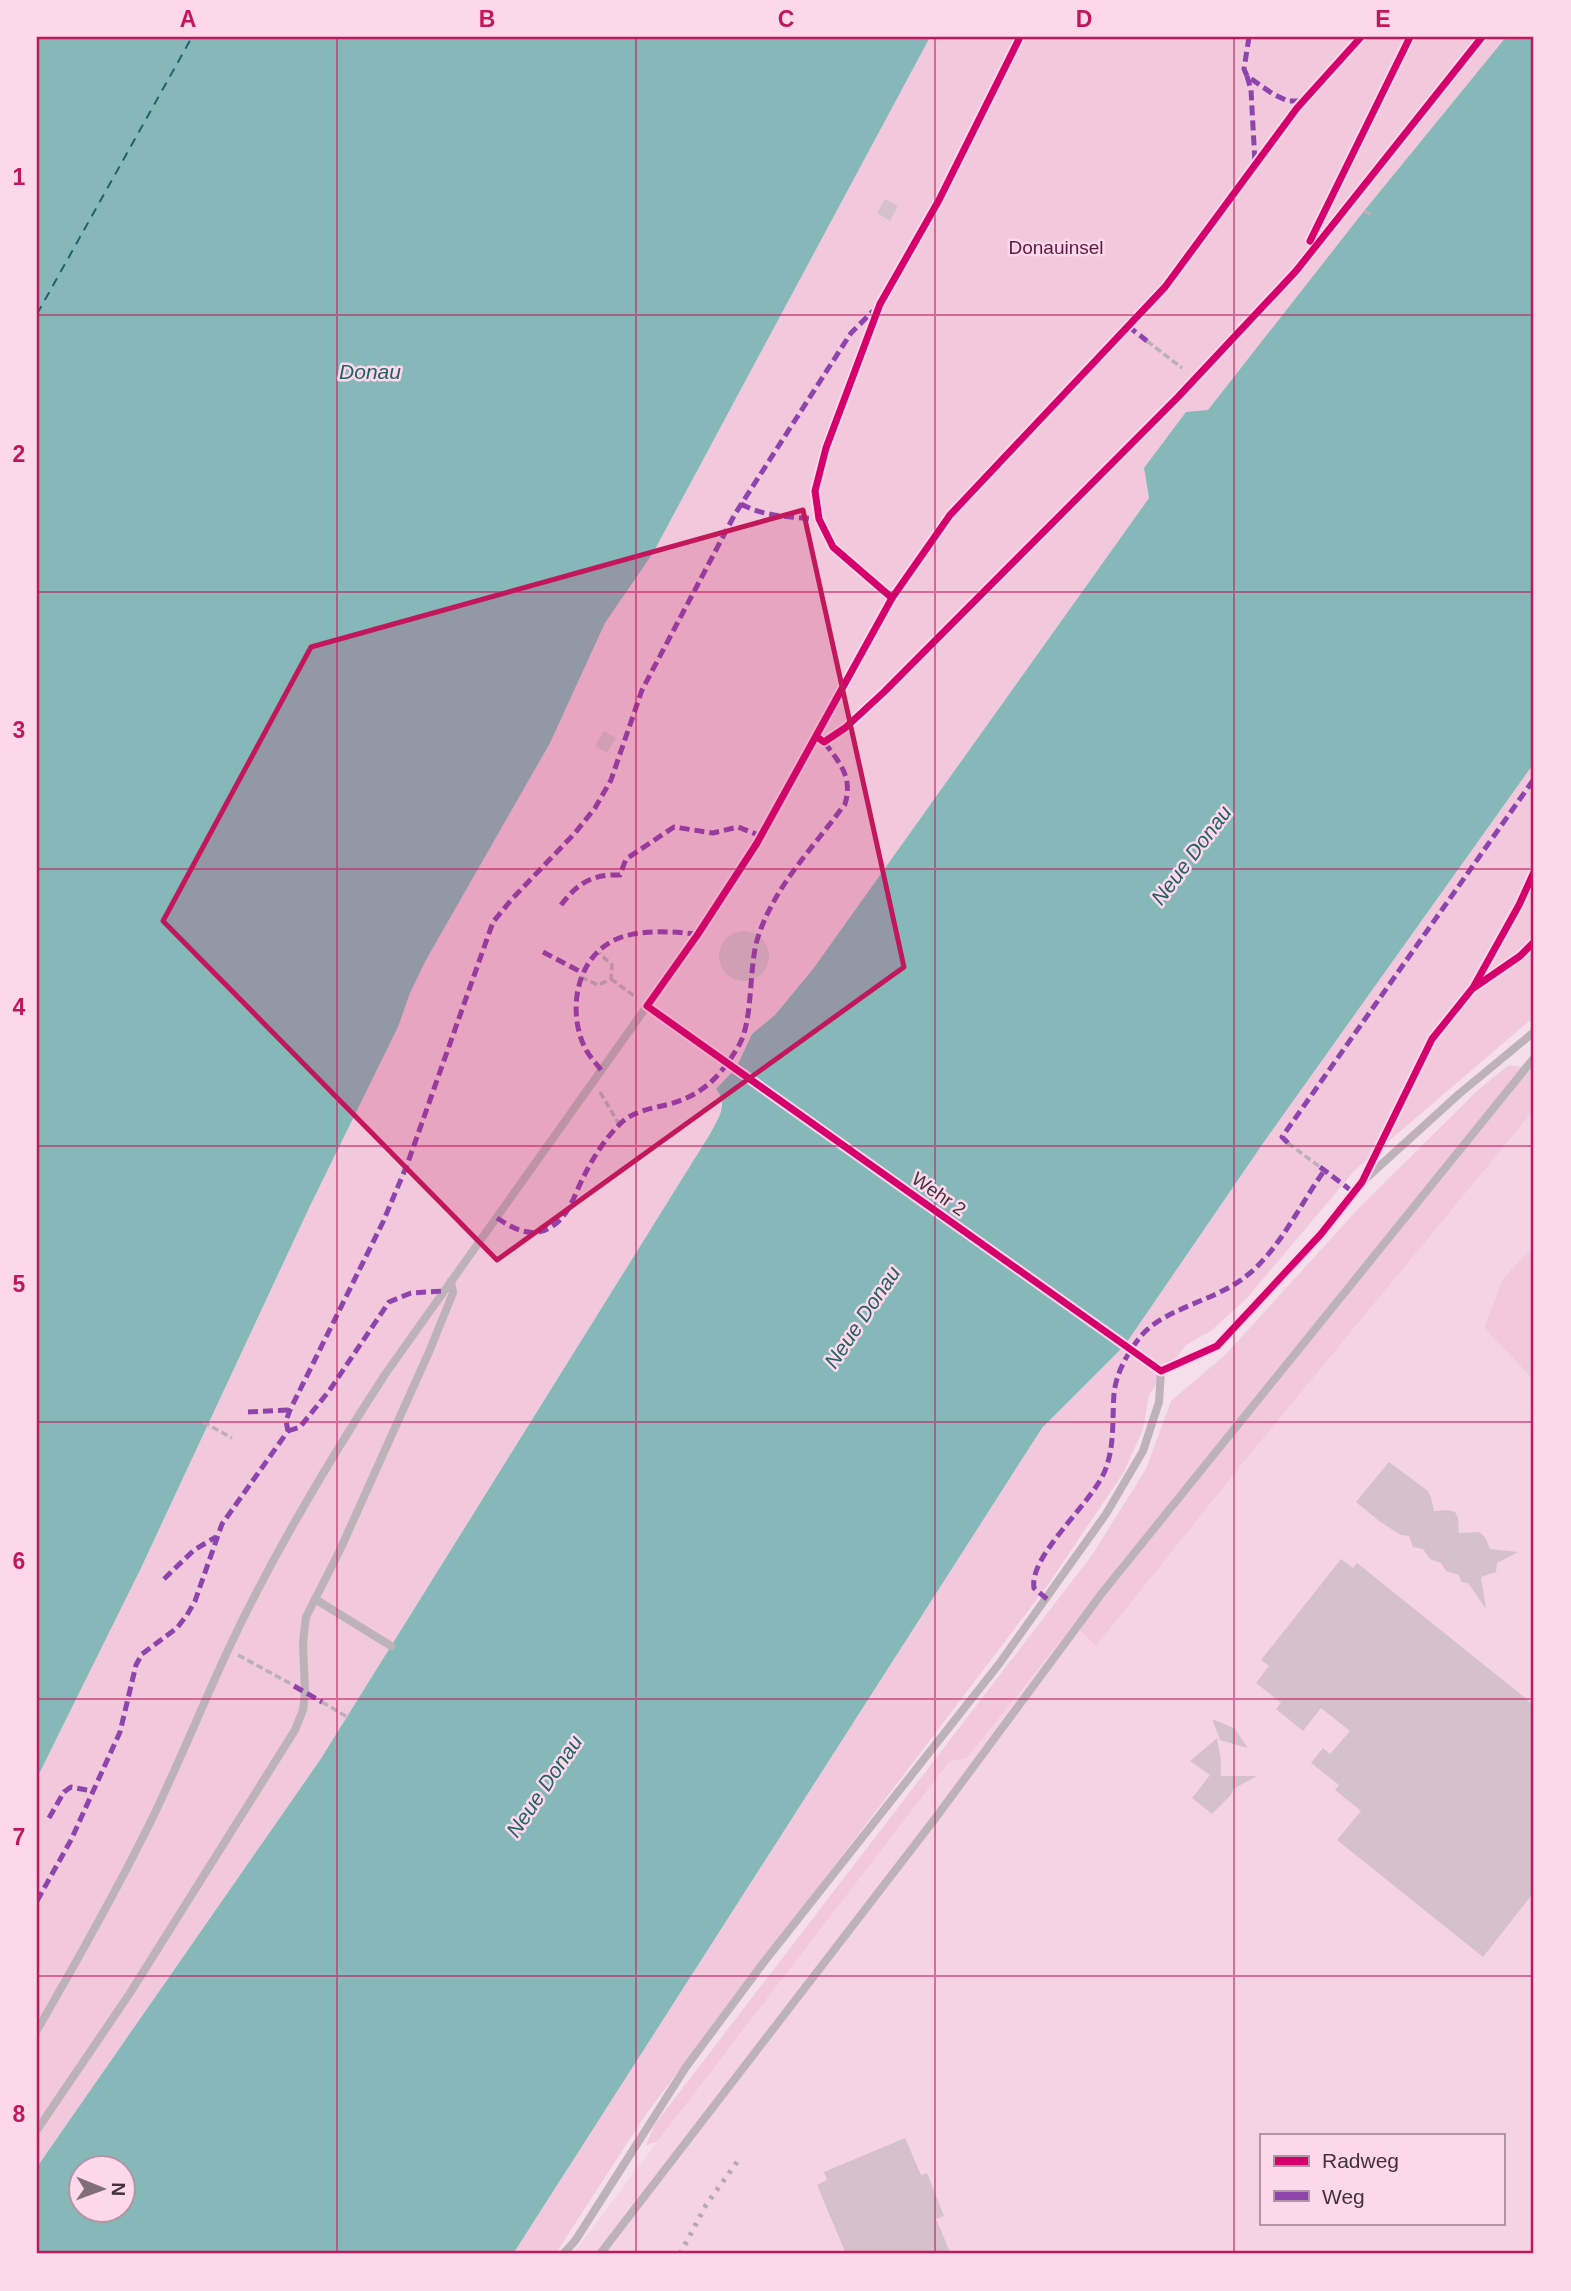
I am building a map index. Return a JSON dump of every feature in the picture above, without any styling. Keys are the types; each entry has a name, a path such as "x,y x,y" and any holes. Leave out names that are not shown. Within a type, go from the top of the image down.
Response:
{"lane":[{"name":"Wehr 2","path":"451,1281 648,1006 1161,1371"},
{"path":"563,2254 575,2241 686,2067 764,1962 999,1664 1106,1514 1143,1451 1159,1402 1161,1371 1216,1346 1321,1234 1362,1182 1459,1094 1534,1032"},
{"path":"600,2254 926,1830 1102,1593 1534,1058"},
{"path":"37,2130 130,1993 295,1730 303,1710 305,1693 303,1642 306,1617 340,1550 429,1352 453,1293 451,1281"},
{"path":"37,2030 95,1930 150,1824 228,1649 284,1544 354,1422 451,1281"},
{"path":"315,1599 391,1646"}],"path":[{"path":"1364,211 1374,216"},
{"path":"1147,341 1182,368"},
{"path":"598,953 612,965 611,979"},
{"path":"581,977 598,985 611,979"},
{"path":"611,979 628,992"},
{"path":"600,1093 619,1124"},
{"path":"1289,1143 1320,1167"},
{"path":"203,1422 232,1438"},
{"path":"253,1662 295,1686"},
{"path":"322,1702 349,1718"}],"highlighted area":[{"path":"803,510 904,967 497,1260 163,921 311,647"}],"shaded area":[{"path":"1534,1110 1534,2254 573,2254 949,1762 967,1758 1074,1623 1096,1645"}],"green space":[{"name":"Donauinsel","path":"920,37 1506,37 1364,211 1208,411 1186,413 1144,468 1149,498 813,969 775,1015 752,1034 736,1068 716,1089 720,1095 721,1106 719,1117 710,1134 320,1760 37,2167 37,1778 141,1568 309,1208 398,1027 426,960 550,743 605,623 653,553 761,352 769,307"},
{"path":"1534,763 1534,1017 1355,1170 1247,1298 1211,1331 1186,1345 1149,1395 1143,1429 1124,1472 1047,1586 646,2114 556,2253 513,2254 1042,1428 1125,1345 1266,1139"},
{"path":"1534,1054 1534,1110 1096,1646 1074,1624 967,1758 949,1762 657,2142 646,2145 655,2124 1092,1555 1146,1469 1171,1401 1225,1355 1359,1208 1479,1089 1509,1065 1521,1067"},
{"path":"1534,1245 1532,1378 1484,1328 1503,1279"}],"water":[{"name":"Donau","path":"37,37 930,37 653,553 605,623 550,743 426,960 398,1027 309,1208 141,1568 37,1778"},
{"name":"Neue Donau","path":"1506,37 1534,37 1534,763 1266,1139 1125,1345 1042,1428 513,2254 37,2254 37,2167 320,1760 710,1134 722,1106 716,1089 736,1068 752,1034 775,1015 813,969 1149,498 1144,468 1186,412 1208,410 1364,211"}],"building":[{"path":"885,199 898,206 890,221 877,213"},
{"path":"604,731 616,738 607,753 595,746"},
{"path":"744,931 762,938 769,956 762,974 744,981 726,974 719,956 726,938"},
{"path":"1389,1462 1428,1491 1434,1511 1455,1512 1459,1533 1479,1532 1485,1537 1490,1549 1518,1552 1497,1563 1496,1572 1481,1577 1486,1609 1468,1583 1461,1582 1459,1575 1446,1571 1441,1563 1430,1559 1423,1549 1413,1547 1409,1536 1401,1535 1379,1521 1356,1502"},
{"path":"1341,1559 1353,1568 1357,1563 1534,1705 1534,1892 1483,1957 1337,1840 1361,1811 1335,1790 1339,1785 1311,1763 1323,1748 1330,1754 1350,1731 1321,1708 1303,1731 1276,1709 1281,1703 1256,1683 1269,1666 1261,1660"},
{"path":"1212,1719 1234,1728 1248,1748 1220,1740"},
{"path":"1217,1738 1221,1776 1257,1776 1233,1789 1231,1795 1212,1814 1192,1798 1210,1775 1190,1761"},
{"path":"905,2138 921,2175 927,2173 944,2216 936,2219 951,2254 846,2254 817,2185 827,2180 824,2172"}],"ferry route":[{"path":"37,314 192,37"}],"railway":[{"path":"680,2254 706,2205 740,2158"}],"marked path":[{"path":"1249,37 1244,69 1247,76 1288,101 1303,101"},
{"path":"1247,76 1251,90 1255,163"},
{"path":"37,1901 71,1840 120,1732 136,1665 142,1654 177,1628 187,1615 195,1601 222,1524 288,1431 286,1421 290,1410 383,1222 407,1165 493,922 595,808 611,780 642,690 735,514 851,333 873,311"},
{"path":"1128,326 1147,341"},
{"path":"741,504 769,514 819,519"},
{"path":"497,1218 523,1231 537,1232 551,1227 563,1217 596,1155 623,1121 640,1112 679,1101 700,1091 717,1076 731,1058 743,1036 749,1009 755,950 765,918 796,867 845,804 846,778 840,764 824,742"},
{"path":"1288,1143 1282,1137 1534,779"},
{"path":"561,905 586,881 601,876 620,875 626,859 674,827 713,833 738,827 761,836"},
{"path":"601,1070 585,1048 576,1016 580,984 595,955 607,944 631,934 698,934"},
{"path":"543,952 583,973"},
{"path":"1320,1167 1353,1192"},
{"path":"1047,1599 1034,1588 1035,1575 1050,1546 1096,1486 1108,1464 1115,1386 1131,1350 1150,1327 1233,1285 1257,1266 1278,1241 1324,1171"},
{"path":"288,1431 300,1427 329,1391 389,1302 411,1293 443,1291"},
{"path":"248,1412 290,1410"},
{"path":"164,1579 194,1550 216,1537"},
{"path":"294,1686 322,1702"},
{"path":"49,1818 64,1792 71,1787 92,1791"}],"cycle path":[{"path":"892,598 833,547 819,519 815,491 826,448 880,304 939,200 1020,37"},
{"path":"1361,37 1297,108 1165,287 950,515 892,598 757,843 647,1006 1161,1371 1217,1346 1321,1234 1362,1182 1432,1039 1472,989 1520,956 1534,942"},
{"path":"1310,241 1410,37"},
{"path":"817,737 824,742 845,728 884,692 1178,397 1296,271 1482,37"},
{"path":"1474,986 1534,872"}]}
